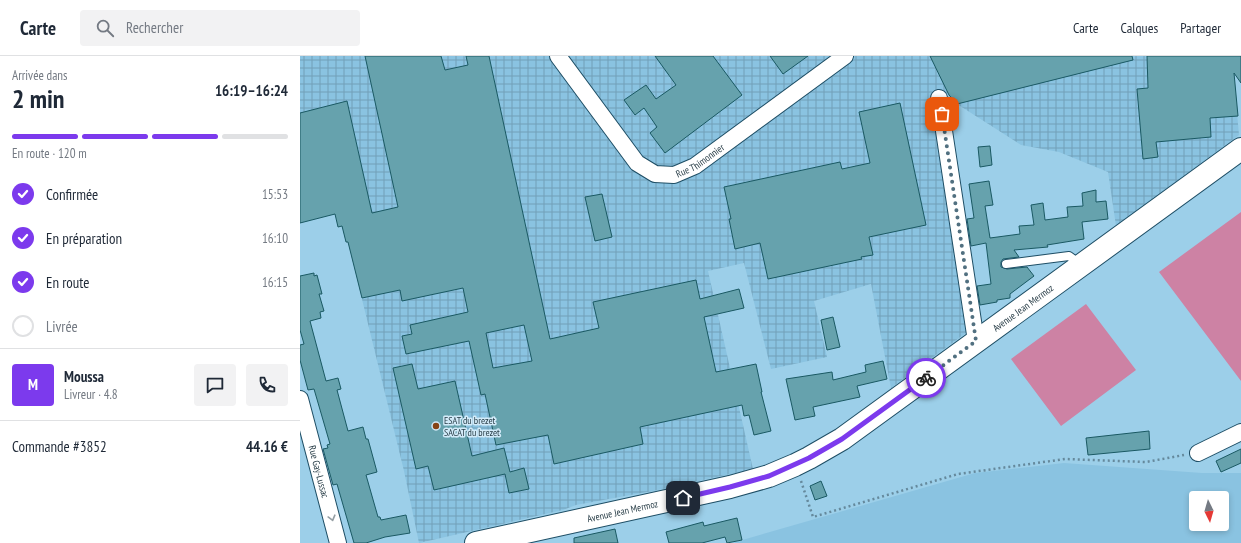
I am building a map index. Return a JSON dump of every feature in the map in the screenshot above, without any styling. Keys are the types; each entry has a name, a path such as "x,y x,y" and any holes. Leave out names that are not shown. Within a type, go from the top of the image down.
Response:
{"main road":[{"name":"Avenue Jean Mermoz","path":"476,543 730,487 769,476 809,458 842,439 1241,149"}],"street":[{"name":"Rue Thimonnier","path":"558,56 637,163 655,174 674,175 695,166 844,56"},
{"path":"939,98 976,341"},
{"name":"Rue Gay-Lussac","path":"300,399 338,543"},
{"path":"1198,453 1241,432"}],"lane":[{"path":"1006,264 1069,256 1080,265"}],"path":[{"path":"795,464 813,517 958,474 1065,459 1146,462 1198,453"}],"shaded area":[{"path":"300,56 1232,56 1239,135 1116,226 1108,172 1059,152 1021,145 957,104 949,95 939,98 974,327 891,388 871,284 814,301 827,357 771,369 744,263 708,271 753,469 658,490 576,505 563,510 419,543 404,471 348,242 346,242 342,226 335,214 300,197"},
{"path":"1241,212 1241,381 1159,272"},
{"path":"1086,304 1136,370 1061,426 1011,359"},
{"path":"1064,463 1202,473 1241,473 1241,543 732,543 975,473"}],"building":[{"path":"365,56 441,56 445,70 468,65 466,56 489,56 550,339 599,328 593,302 696,280 700,299 739,289 744,308 704,317 716,372 756,364 761,392 771,431 754,435 749,415 744,416 742,405 640,427 643,444 554,464 548,435 496,445 485,394 481,395 469,341 406,354 402,336 412,334 410,325 468,312 463,288 402,301 400,290 362,298 348,242 346,242 342,226 338,227 335,214 300,223 300,113 347,101 372,213 398,207","holes":["524,325 532,361 493,368 486,333"]},
{"path":"655,56 713,56 742,95 665,153 650,133 657,127 644,108 635,115 624,100 646,85 656,99 676,85"},
{"path":"770,56 808,56 783,74"},
{"path":"930,56 1132,56 1133,60 957,104 949,95"},
{"path":"1147,56 1241,56 1241,83 1234,73 1238,116 1210,118 1211,137 1156,142 1158,157 1143,159 1137,89 1148,88"},
{"path":"900,103 926,225 869,237 873,255 861,257 862,259 768,279 760,243 735,249 729,219 731,219 724,187 840,162 842,169 870,163 859,112"},
{"path":"990,146 992,165 980,167 978,147"},
{"path":"989,181 993,205 985,206 990,238 1020,234 1019,226 1034,225 1031,205 1043,203 1045,220 1068,217 1067,207 1083,206 1082,193 1096,190 1096,202 1106,201 1108,219 1082,222 1084,239 1047,245 1048,247 1014,250 1019,257 1003,259 1001,262 1001,267 1007,269 1027,267 1034,276 1010,294 1010,298 980,305 977,286 991,284 986,243 971,246 967,219 974,218 969,184"},
{"path":"602,194 612,237 595,241 585,197"},
{"path":"314,273 314,276 317,275 322,294 319,294 324,311 320,312 321,318 310,321 326,381 338,378 341,389 337,390 348,431 363,427 366,439 368,439 377,472 366,475 378,517 380,517 381,520 406,515 410,533 385,537 366,543 354,543 337,484 333,485 323,449 328,448 327,445 330,444 314,389 308,390 300,360 300,345 304,344 300,330 300,276"},
{"path":"833,317 840,347 827,350 821,320"},
{"path":"883,361 887,379 857,386 860,397 813,407 815,416 795,420 786,379 832,372 833,380 866,372 865,365"},
{"name":"ESAT du brezet SACAT du brezet","path":"412,364 418,389 455,381 472,456 504,448 510,472 524,468 529,489 509,493 505,474 434,490 428,466 416,469 393,368"},
{"path":"1149,431 1150,449 1088,455 1086,438"},
{"path":"1241,449 1241,463 1221,472 1216,461"},
{"path":"821,481 827,496 815,500 810,486"},
{"path":"737,518 742,540 727,543 725,537 702,543 669,543 666,532 703,522 704,526"},
{"path":"615,529 618,543 574,543 574,538"}],"way so far":[{"path":"926,378 976,341 942,114"}],"place":[{"name":"ESAT du brezet SACAT du brezet","path":"436,426"}],"route":[{"path":"683,498 769,476 809,458 842,439 926,378"}]}
